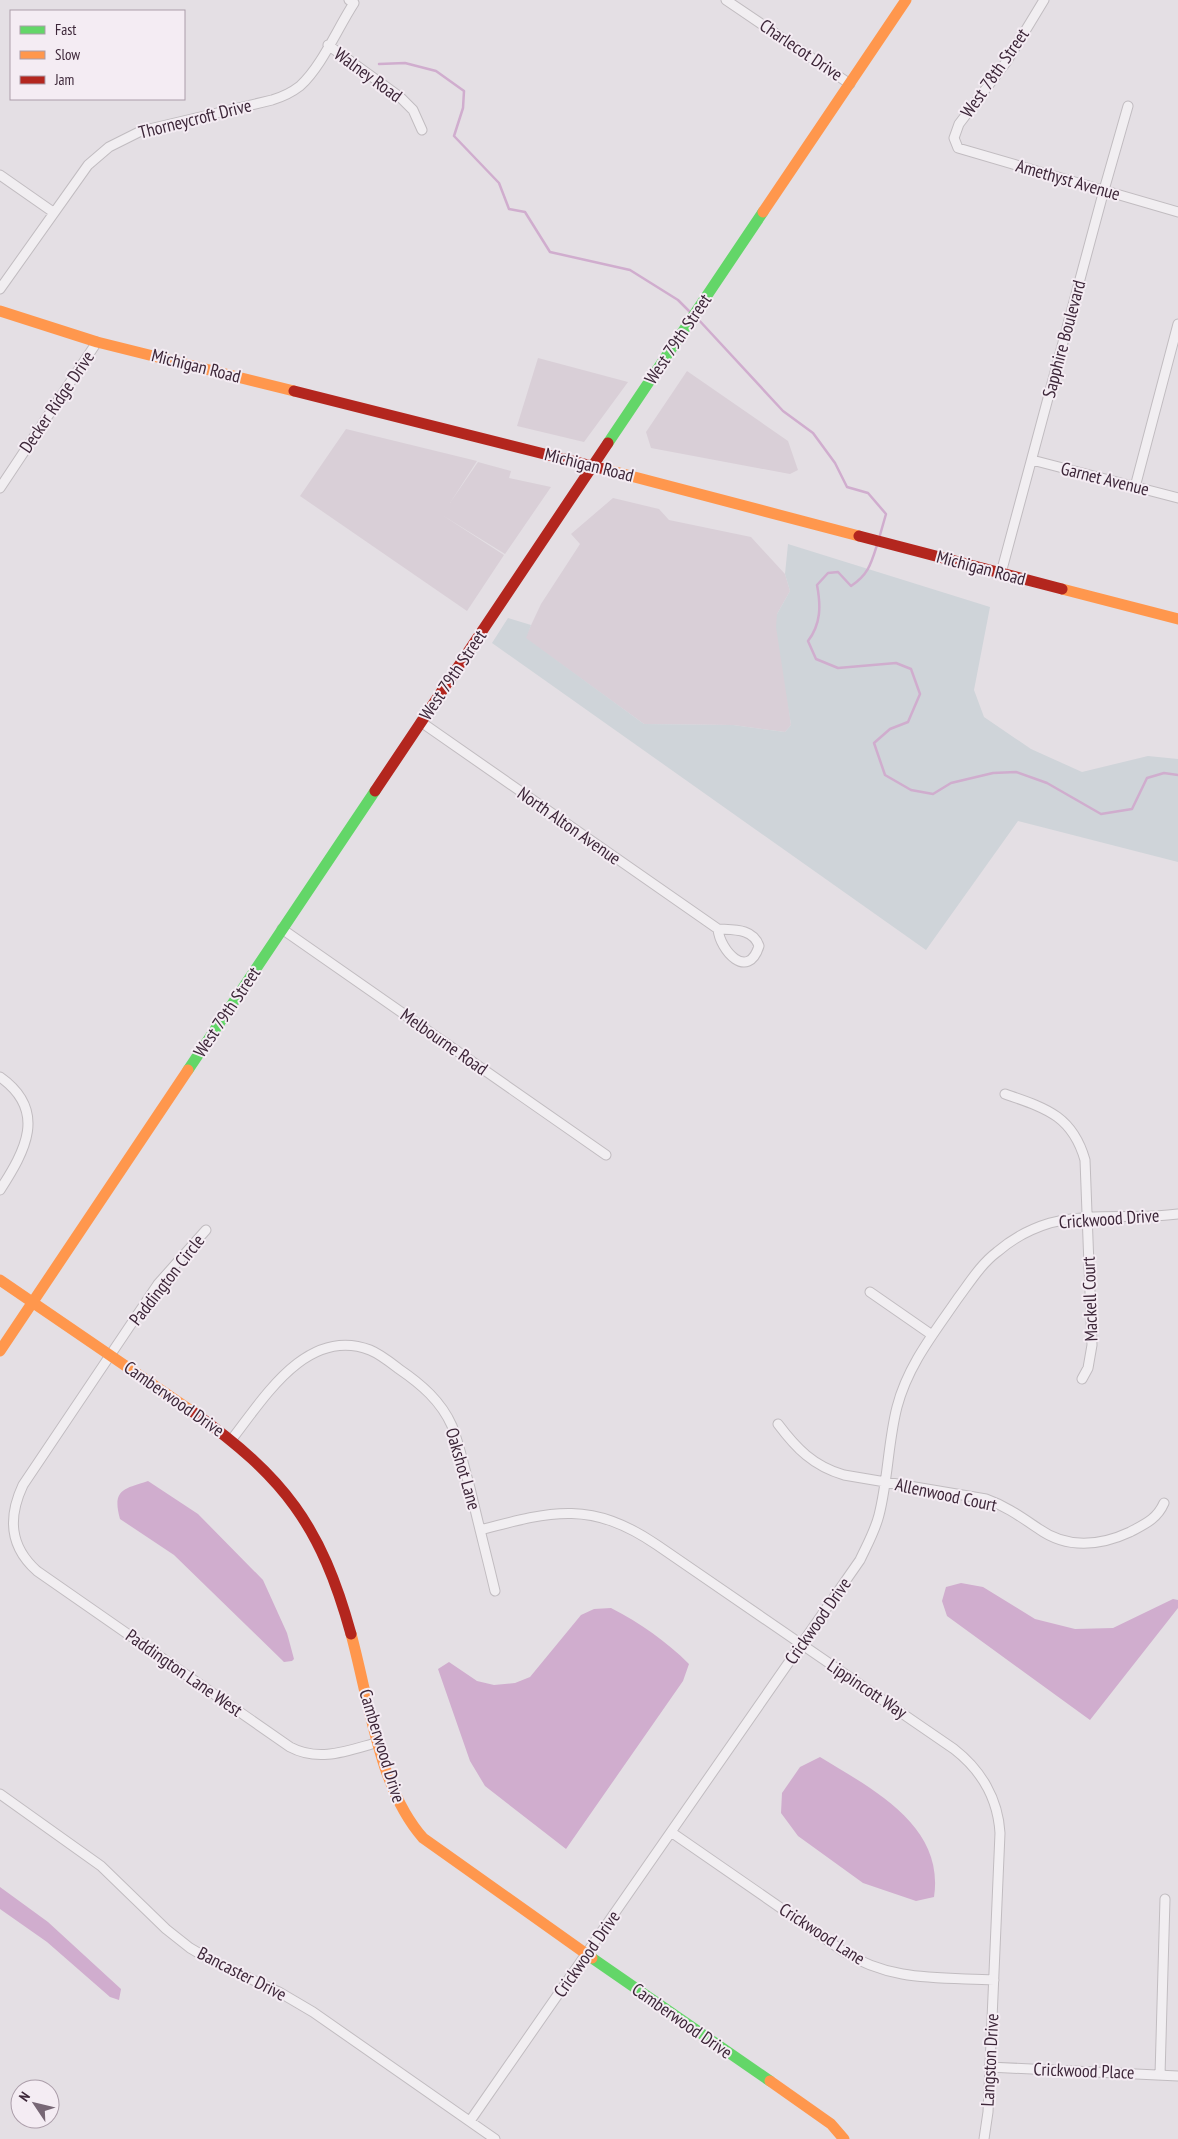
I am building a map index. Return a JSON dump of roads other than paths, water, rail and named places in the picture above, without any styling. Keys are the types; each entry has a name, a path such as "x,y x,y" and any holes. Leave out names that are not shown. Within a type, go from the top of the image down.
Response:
{"main road":[{"name":"West 79th Street","path":"0,1352 906,0"},
{"name":"Michigan Road","path":"0,311 98,342 593,466 1178,619"},
{"name":"Camberwood Drive","path":"0,1280 111,1354 232,1440 258,1462 281,1486 317,1539 326,1559 340,1599 396,1798 409,1822 423,1838 586,1955 822,2117 844,2139"}],"street":[{"name":"Charlecot Drive","path":"726,0 850,84"},
{"name":"West 78th Street","path":"958,148 954,138 959,124 1007,61 1044,0"},
{"name":"Thorneycroft Drive","path":"0,289 88,165 114,144 141,131 283,97 305,82 328,46 351,2"},
{"name":"Walney Road","path":"328,46 400,97 413,110 422,130"},
{"name":"Sapphire Boulevard","path":"1002,574 1128,106"},
{"name":"Amethyst Avenue","path":"958,148 1178,212"},
{"path":"0,175 53,212"},
{"path":"1135,487 1178,324"},
{"name":"Decker Ridge Drive","path":"0,488 98,342"},
{"name":"Garnet Avenue","path":"1032,460 1178,498"},
{"name":"North Alton Avenue","path":"421,722 718,929"},
{"name":"Melbourne Road","path":"282,929 606,1155"},
{"path":"718,929 743,930 753,935 759,946 757,953 751,961 735,960 719,940 718,929"},
{"path":"0,1077 9,1084 24,1104 28,1115 27,1140 18,1163 0,1190"},
{"name":"Mackell Court","path":"1005,1094 1044,1108 1061,1119 1072,1131 1081,1146 1085,1160 1092,1345 1088,1368 1082,1379"},
{"name":"Crickwood Drive","path":"470,2121 864,1553 878,1521 896,1411 902,1389 913,1366 932,1335 978,1271 996,1252 1032,1230 1060,1221 1178,1214"},
{"name":"Paddington Circle","path":"14,1535 14,1509 23,1485 158,1284 206,1230"},
{"path":"870,1292 932,1335"},
{"name":"Oakshot Lane","path":"232,1440 272,1386 298,1362 326,1348 335,1346 352,1346 370,1350 420,1384 445,1414 458,1445 495,1592"},
{"name":"Allenwood Court","path":"778,1424 798,1450 822,1467 844,1475 986,1499 1008,1508 1054,1537 1085,1544 1114,1539 1144,1526 1156,1516 1164,1503"},
{"name":"Lippincott Way","path":"480,1530 538,1515 555,1513 585,1514 614,1521 641,1534 954,1749 973,1766 984,1780 996,1807 1000,1833 994,1980"},
{"name":"Paddington Lane West","path":"14,1535 22,1555 37,1571 290,1747 312,1754 329,1755 379,1742"},
{"name":"Bancaster Drive","path":"0,1794 100,1866 166,1929 190,1948 214,1962 298,2003 495,2139"},
{"name":"Crickwood Lane","path":"671,1832 843,1951 866,1964 896,1974 994,1980"},
{"path":"1160,2075 1165,1899"},
{"name":"Langston Drive","path":"984,2139 988,2112 994,1980"},
{"name":"Crickwood Place","path":"989,2067 1178,2076"}],"waterway":[{"path":"379,64 405,63 436,71 464,91 463,108 454,136 499,183 509,209 525,212 550,252 630,270 678,300 691,313"},
{"path":"697,318 783,411 813,433 835,463 847,487 868,493 886,514 880,535"},
{"path":"877,545 868,568 857,582 851,586 838,572 828,573 817,585 819,600 818,621 808,641 816,659 838,668 896,663 911,669 920,694 908,722 890,729 874,743 885,775 911,790 933,794 951,783 993,773 1016,772 1047,783 1101,814 1132,809 1147,778 1164,773 1178,775"}]}
